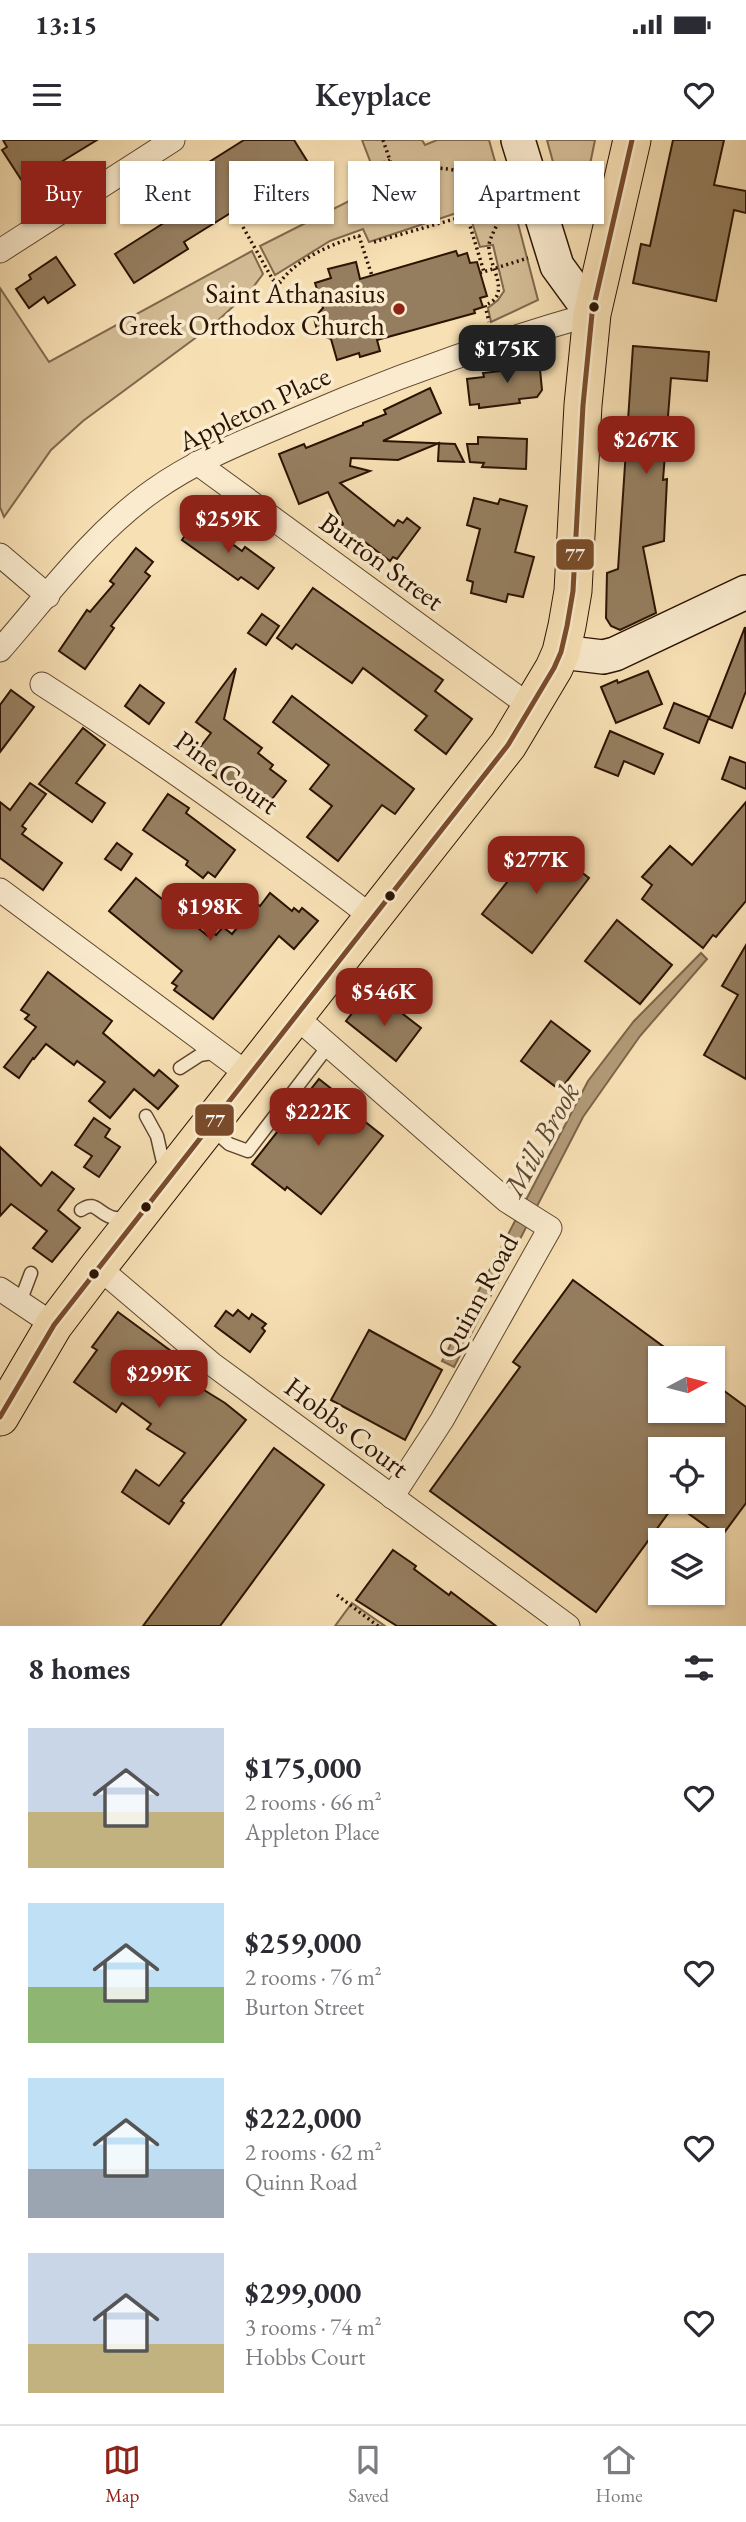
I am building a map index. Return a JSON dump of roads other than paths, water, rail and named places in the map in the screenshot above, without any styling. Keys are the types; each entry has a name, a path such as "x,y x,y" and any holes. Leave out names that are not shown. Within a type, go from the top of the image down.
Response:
{"main road":[{"path":"0,1417 54,1325 97,1267 508,745 543,689 561,652 573,591 583,405 592,314 632,140"}],"street":[{"path":"0,251 173,140"},
{"path":"518,140 557,266 592,314"},
{"name":"Appleton Place","path":"0,650 118,519 155,489 197,463 346,397 514,336 592,314"},
{"name":"Burton Street","path":"197,463 531,707"},
{"path":"0,555 48,596"},
{"path":"561,652 603,657 615,654 746,592"},
{"name":"Pine Court","path":"42,684 154,756 373,917"},
{"path":"0,890 249,1074"},
{"name":"Quinn Road","path":"295,1016 516,1208 550,1227 442,1420 392,1497"},
{"name":"Hobbs Court","path":"97,1267 212,1364 568,1626"},
{"path":"0,1289 54,1325"}],"lane":[{"path":"209,1126 229,1144 248,1151 329,1045"},
{"path":"180,1068 200,1055 218,1052"},
{"path":"146,1116 157,1136 166,1180"},
{"path":"81,1210 94,1205 113,1218 135,1219"},
{"path":"20,1302 31,1273"}],"place":[{"name":"Saint Athanasius Greek Orthodox Church","path":"399,309"}],"water label":[{"name":"Mill Brook","path":"541,1139"}]}
